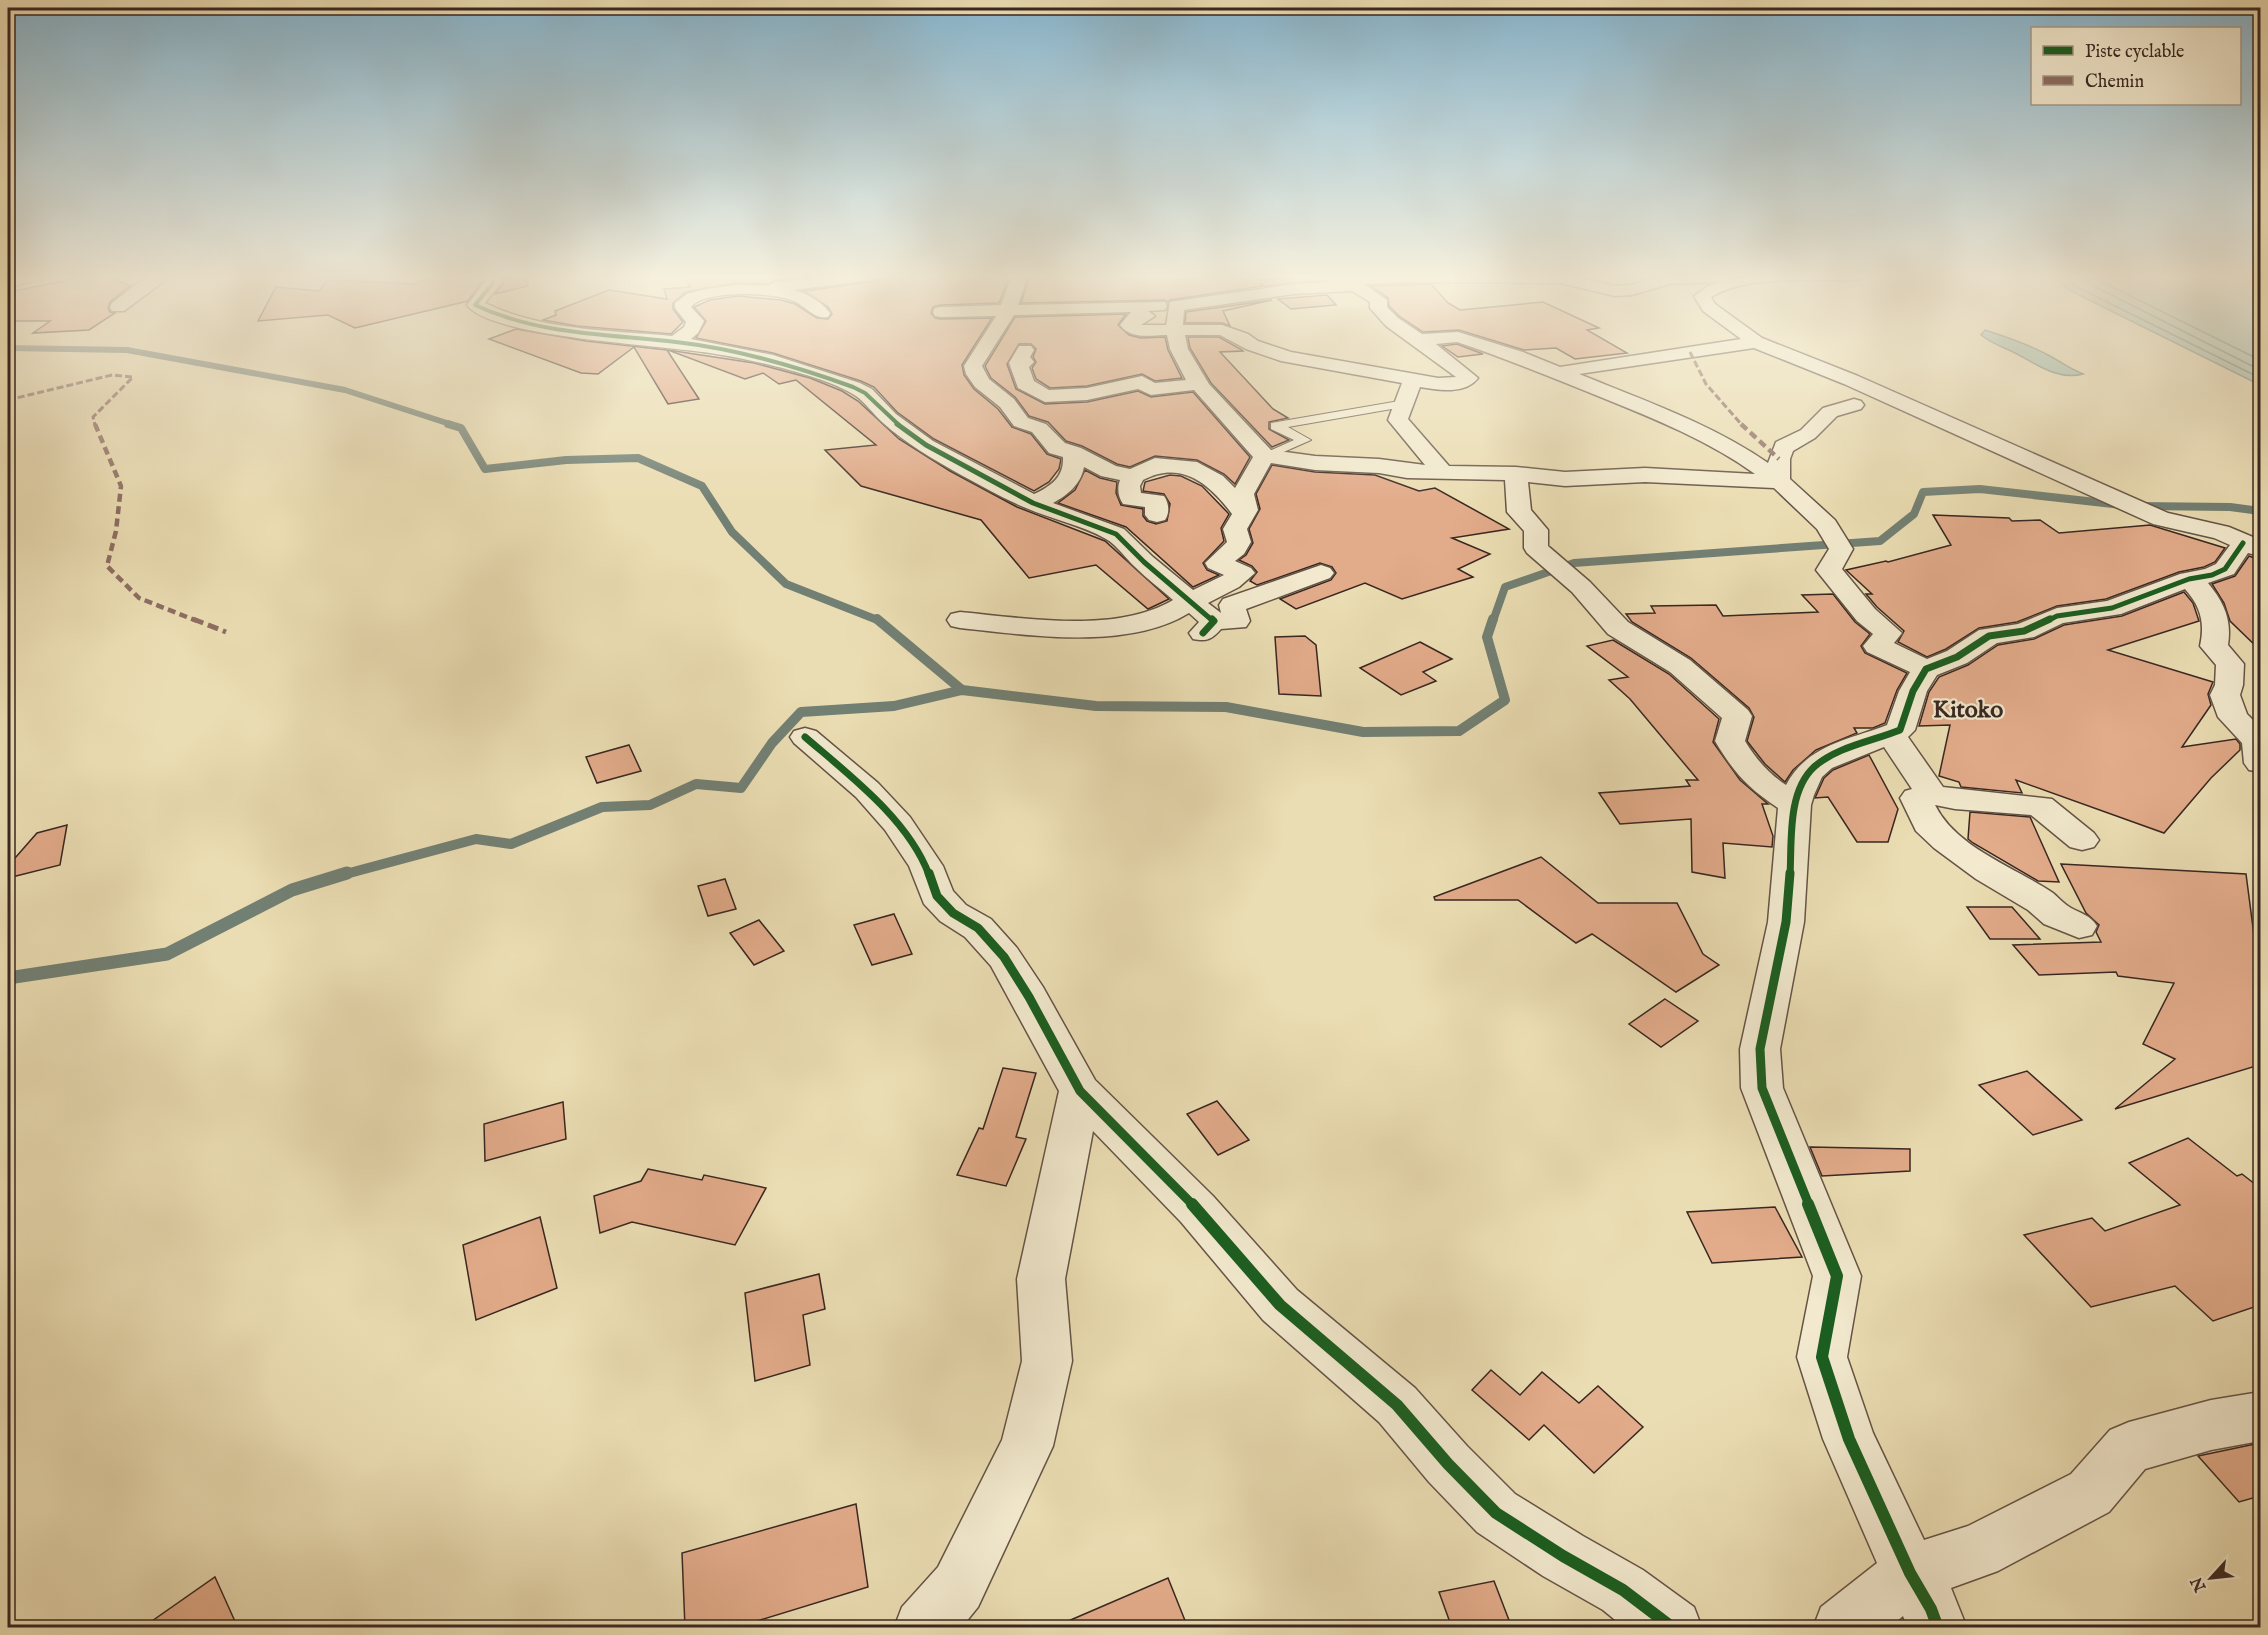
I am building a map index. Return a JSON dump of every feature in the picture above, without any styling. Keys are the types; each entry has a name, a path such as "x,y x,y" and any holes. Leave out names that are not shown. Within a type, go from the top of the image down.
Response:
{"street":[{"path":"735,351 770,359 853,387 865,393 889,418 926,445 1034,503 1116,534 1144,562 1191,601 1209,627 1237,621 1232,605 1321,573"},
{"path":"985,351 973,366 975,374 1007,403 1021,422 1039,428 1057,448 1073,453 1109,471 1133,476 1155,465 1189,467 1215,481 1244,514"},
{"path":"1024,351 1020,357 1025,362 1018,363 1025,384 1045,396 1087,394 1142,382 1151,389 1199,384"},
{"path":"1182,351 1199,384 1264,456 1336,464 1565,479 1645,475 1779,482"},
{"path":"1271,351 1288,357 1438,384 1465,381 1468,378 1434,351"},
{"path":"1502,351 1655,412 1738,452 1787,487 1827,525 1841,549 1829,570 1866,615 1888,633 1876,645 1926,669"},
{"path":"1558,373 1602,364 1698,351"},
{"path":"1778,351 1942,420 2161,519 2221,532 2252,546 2225,569 2212,575 2189,579 2112,608 2056,615 2024,631 1989,636 1957,657 1926,669 1913,691 1900,730 1840,753 1814,767 1798,792 1786,922 1760,1049 1762,1088 1837,1275 1822,1357 1849,1439 1910,1573 1931,1609 1938,1628"},
{"path":"1336,464 1381,440 1401,412 1413,380"},
{"path":"1779,482 1779,459 1784,447 1808,434 1830,412 1854,405"},
{"path":"1401,412 1442,471"},
{"path":"1034,503 1057,493 1074,472 1073,453"},
{"path":"960,620 1027,626 1117,627 1159,618 1227,586 1242,573 1217,563 1235,549 1239,542 1235,529 1246,510 1244,494 1264,456"},
{"path":"1516,474 1519,512 1536,530 1536,548 1581,587 1618,628 1680,666 1737,716 1730,741 1746,766 1768,787 1795,805"},
{"path":"1133,476 1129,486 1131,500 1156,501 1157,515"},
{"path":"2189,579 2209,598 2218,631 2214,646 2230,664 2229,685 2225,695 2233,717 2257,741 2260,763"},
{"path":"1890,734 1921,775 1931,794"},
{"path":"805,737 867,790 898,824 926,866 937,896 953,913 978,928 1004,957 1029,997 1080,1091 1197,1209 1280,1305 1397,1405 1448,1464 1496,1514 1623,1590 1674,1628"},
{"path":"2079,926 2057,916 2041,902 1988,872 1946,841 1928,824 1916,798 1931,794 1955,800 2040,806 2082,840"},
{"path":"923,1628 958,1587 1027,1446 1047,1361 1041,1279 1080,1091"},
{"path":"1842,1628 1910,1573 1978,1551 2090,1493 2129,1448 2211,1425 2260,1418"}],"lane":[{"path":"1264,456 1305,440 1275,426 1401,412"}],"water":[{"path":"2012,351 2041,351 2083,374 2064,375 2046,369"},
{"path":"2192,351 2260,351 2260,385"}],"building":[{"path":"522,351 628,351 598,374 581,373"},
{"path":"637,351 668,351 699,399 668,404"},
{"path":"671,351 754,363 810,378 842,391 858,401 899,439 950,471 1017,507 1105,541 1169,599 1148,609 1096,565 1029,578 981,520 861,486 825,450 876,445 796,380 779,384 763,373 745,379"},
{"path":"764,351 971,351 962,365 964,375 974,389 998,409 1012,427 1031,434 1047,454 1061,459 1059,469 1049,482 1034,491 934,439 897,412 874,387"},
{"path":"994,351 1015,351 1007,364 1016,389 1045,404 1087,402 1138,391 1151,397 1193,392 1250,457 1235,484 1224,474 1197,460 1155,456 1130,467 1117,464 1082,446 1066,441 1048,422 1029,416 1015,397 991,378 985,366"},
{"path":"1035,351 1169,351 1182,378 1155,381 1142,374 1087,386 1050,388 1036,379 1032,368 1036,362 1033,357"},
{"path":"1192,351 1236,351 1220,352 1273,409 1288,418 1269,422 1269,429 1289,440 1272,447 1211,383"},
{"path":"1450,351 1476,351 1483,354 1458,357"},
{"path":"1562,351 1627,353 1575,359"},
{"path":"1272,465 1315,472 1375,475 1419,491 1435,488 1509,529 1452,538 1490,554 1458,569 1473,577 1402,599 1365,583 1296,609 1280,599 1331,580 1336,573 1332,567 1320,563 1257,585 1250,581 1257,572 1252,566 1239,560 1246,555 1253,543 1249,529 1260,509 1256,494"},
{"path":"1085,470 1100,478 1117,482 1116,493 1121,505 1143,509 1143,516 1147,521 1156,524 1167,521 1170,504 1164,494 1143,491 1145,482 1170,475 1181,476 1202,486 1229,514 1221,528 1224,541 1203,563 1207,570 1219,575 1193,587 1126,527 1058,503 1075,490"},
{"path":"1933,515 2009,518 2012,521 2040,520 2059,533 2150,525 2225,548 2215,562 2204,567 2179,572 2106,599 2057,606 2017,622 1979,628 1946,649 1927,657 1898,642 1904,631 1877,607 1866,594 1872,594 1846,570 1888,562 1951,545"},
{"path":"2249,556 2260,560 2260,650 2230,621 2224,603 2212,584 2235,576"},
{"path":"2184,592 2193,603 2199,621 2108,650 2213,682 2208,694 2211,705 2182,747 2236,739 2240,744 2240,750 2211,778 2164,833 2016,780 2022,793 1961,787 1959,782 1939,776 1950,725 1919,726 1929,692 1939,677 1968,665 1998,645 2034,639 2064,625 2122,616"},
{"path":"1833,594 1855,622 1870,634 1861,646 1865,653 1907,673 1897,690 1885,723 1873,728 1854,728 1857,733 1816,750 1793,770 1785,782 1765,764 1747,741 1754,717 1749,708 1691,658 1632,622 1626,614 1655,613 1651,606 1716,605 1723,616 1818,612 1802,595"},
{"path":"1305,636 1316,645 1321,696 1279,694 1275,637"},
{"path":"1613,640 1669,674 1719,719 1713,742 1740,780 1768,804 1762,804 1773,836 1772,847 1723,843 1725,878 1692,872 1691,819 1620,824 1599,793 1690,786 1686,780 1698,780 1630,699 1609,680 1628,677 1587,646"},
{"path":"1420,642 1452,659 1423,672 1436,681 1401,695 1360,668"},
{"path":"629,745 641,771 597,783 586,757"},
{"path":"1869,755 1898,809 1888,842 1857,842 1828,797 1815,798 1824,778 1833,770"},
{"path":"1970,812 2030,817 2059,882 2038,881 1973,843 1968,839"},
{"path":"67,825 60,865 8,878 8,866 37,833"},
{"path":"1541,857 1598,903 1677,903 1703,954 1719,965 1676,992 1592,934 1576,943 1518,900 1435,900 1434,897"},
{"path":"2061,864 2246,874 2255,943 2260,959 2260,1054 2256,1066 2115,1109 2175,1059 2143,1044 2174,983 2118,976 2116,972 2039,975 2013,945 2101,942 2096,932 2099,925 2086,913"},
{"path":"725,879 736,909 708,916 698,886"},
{"path":"1967,907 2012,907 2040,939 1990,939"},
{"path":"894,914 912,954 872,965 854,925"},
{"path":"759,920 784,951 754,965 730,933"},
{"path":"1665,999 1698,1021 1661,1047 1629,1024"},
{"path":"1003,1068 1036,1073 1016,1137 1026,1139 1006,1186 957,1175 979,1128 983,1129"},
{"path":"2027,1071 2082,1120 2033,1135 1979,1085"},
{"path":"1217,1101 1249,1140 1218,1155 1187,1114"},
{"path":"563,1102 566,1139 485,1161 484,1124"},
{"path":"2188,1138 2237,1176 2242,1174 2260,1188 2260,1305 2213,1321 2175,1286 2091,1307 2024,1235 2092,1218 2105,1231 2180,1205 2129,1163"},
{"path":"1810,1147 1910,1149 1910,1171 1822,1176"},
{"path":"648,1169 702,1180 704,1175 766,1188 735,1245 632,1222 600,1233 594,1196 641,1181"},
{"path":"1775,1207 1802,1257 1712,1263 1687,1212"},
{"path":"540,1217 557,1288 476,1320 463,1245"},
{"path":"819,1274 825,1309 803,1315 810,1365 755,1381 745,1293"},
{"path":"1491,1370 1520,1395 1542,1372 1579,1403 1598,1386 1643,1427 1594,1473 1544,1425 1529,1440 1472,1390"},
{"path":"2260,1443 2260,1496 2239,1502 2198,1456"},
{"path":"856,1504 868,1587 734,1628 685,1628 682,1553"},
{"path":"215,1577 238,1628 142,1628"},
{"path":"1168,1578 1188,1628 1052,1628"},
{"path":"1494,1581 1512,1628 1452,1628 1439,1592"}],"waterway":[{"path":"134,351 345,390 453,425"},
{"path":"448,424 461,428 485,469 566,460 638,458 702,486 732,532 786,584 879,621"},
{"path":"1493,621 1505,587 1574,563 1880,541 1914,514 1923,492 1980,489 2122,505"},
{"path":"2138,506 2230,507 2260,511"},
{"path":"962,690 1096,706 1226,707 1363,732 1459,731 1505,700 1487,637 1493,619"},
{"path":"879,621 962,690"},
{"path":"342,875 476,839 511,844 602,807 650,805 696,784 741,788 772,743 801,712 894,706 962,690"},
{"path":"8,978 167,954 292,890 347,873"}],"marked path":[{"path":"1690,352 1706,384 1716,398 1779,459"},
{"path":"8,400 112,375 133,377 93,417 98,435 121,486 116,531 107,566 139,598 226,632"}],"cycle path":[{"path":"732,351 788,365 853,387 865,393 889,418 926,445 969,470 1033,503 1116,534 1144,562 1214,621 1203,633"},
{"path":"1938,1628 1931,1609 1910,1573 1849,1439 1822,1357 1837,1276 1762,1088 1760,1049 1786,922 1796,800 1807,775 1821,762 1900,730 1913,691 1926,669 1957,657 1989,636 2024,631 2057,616 2112,608 2189,579 2212,575 2225,569 2243,543"},
{"path":"805,737 867,790 898,824 926,866 937,896 953,913 978,928 1004,957 1029,997 1080,1091 1197,1209 1280,1305 1397,1405 1448,1464 1496,1513 1563,1556 1623,1590 1673,1628"}],"district":[{"name":"Kitoko","path":"1968,710"}]}
